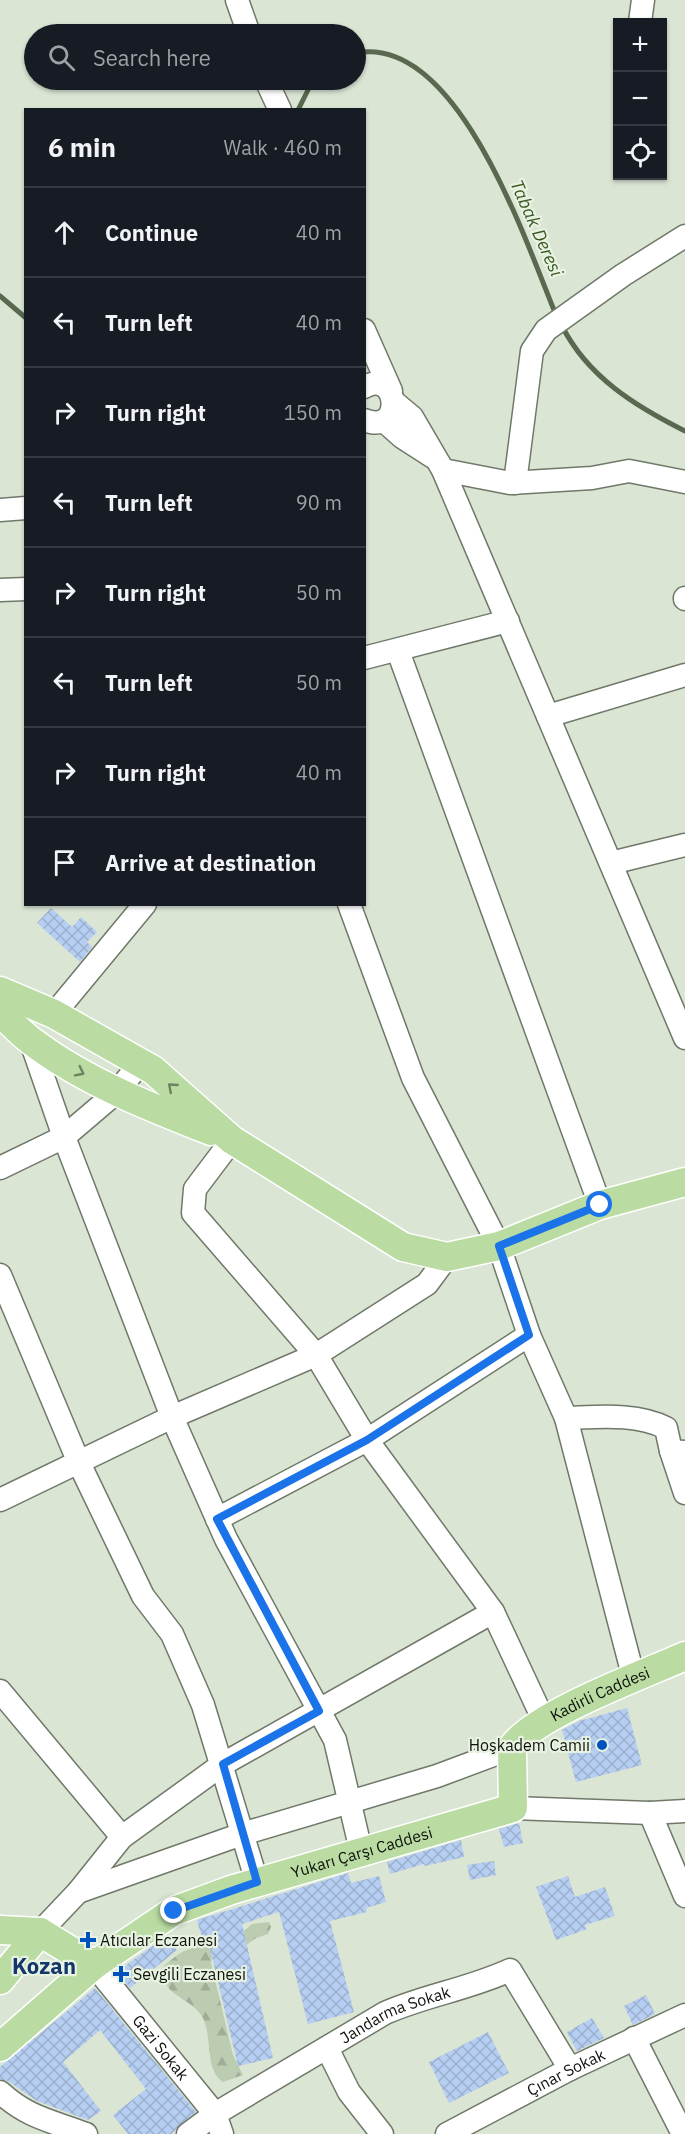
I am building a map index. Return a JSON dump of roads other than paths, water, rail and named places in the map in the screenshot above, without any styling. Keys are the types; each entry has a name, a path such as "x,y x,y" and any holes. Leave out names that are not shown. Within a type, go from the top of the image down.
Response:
{"main road":[{"path":"0,991 54,1014 153,1070 232,1140"},
{"path":"0,1012 31,1042 62,1063 118,1091 232,1140 404,1246 447,1257 499,1246 600,1205 685,1182"},
{"name":"Kadirli Caddesi","path":"512,1748 525,1732 544,1721 685,1656"},
{"path":"512,1748 513,1808"},
{"name":"Yukarı Çarşı Caddesi","path":"0,2047 94,1965 174,1911 257,1882 513,1808"},
{"path":"0,1930 40,1932 94,1965"},
{"path":"0,1980 40,1932"}],"street":[{"path":"237,0 245,24"},
{"path":"641,18 643,0"},
{"path":"271,90 279,108"},
{"path":"515,483 532,351 546,330 623,275 685,236"},
{"path":"366,342 378,414"},
{"path":"366,386 382,385 378,414"},
{"path":"378,414 412,417 440,465 685,1038"},
{"path":"440,465 515,483 592,478 629,471 685,482"},
{"path":"0,510 24,508"},
{"path":"0,590 24,589"},
{"path":"366,658 508,621"},
{"path":"398,651 600,1205"},
{"path":"548,716 685,675"},
{"path":"611,863 685,845"},
{"path":"54,1014 143,906"},
{"path":"350,906 413,1078 499,1246 529,1335 566,1418 634,1679"},
{"path":"31,1042 64,1137 172,1417 217,1519 335,1740 361,1851"},
{"path":"0,1168 64,1137 118,1091 140,1063"},
{"path":"232,1140 195,1189 193,1213 316,1355 367,1440 493,1612 544,1721"},
{"path":"0,1500 172,1417 316,1355 428,1284 447,1257"},
{"path":"0,1275 79,1463 143,1596 172,1634 203,1705 223,1764 257,1882"},
{"path":"217,1519 367,1440 529,1335"},
{"path":"566,1418 609,1416 653,1421 666,1428 678,1451 685,1493"},
{"path":"40,1932 78,1892 122,1837 223,1764 493,1612"},
{"path":"0,1691 122,1837"},
{"path":"78,1892 242,1834 437,1776 512,1748"},
{"name":"Yukarı Çarşı Caddesi","path":"513,1808 650,1813 685,1811"},
{"path":"650,1813 685,1896"},
{"name":"Gazi Sokak","path":"94,1965 218,2124"},
{"name":"Jandarma Sokak","path":"188,2134 218,2124 327,2048 385,2013 411,2002 480,1984 510,1970 570,2069"},
{"name":"Çınar Sokak","path":"447,2134 570,2069 685,2015"},
{"path":"634,2038 683,2134"},
{"path":"327,2048 349,2092 382,2134"},
{"path":"0,2092 14,2105 33,2116 86,2134"}],"waterway":[{"name":"Tabak Deresi","path":"366,54 393,56 426,76 456,109 483,150 506,195 556,315"},
{"name":"Tabak Deresi","path":"299,108 308,90"},
{"name":"Tabak Deresi","path":"0,296 24,316"},
{"name":"Tabak Deresi","path":"562,326 585,360 614,388 648,411 685,431"}],"place":[{"name":"Hoşkadem Camii","path":"602,1745"},
{"name":"Atıcılar Eczanesi","path":"88,1940"},
{"name":"Sevgili Eczanesi","path":"121,1974"}],"district":[{"name":"Kozan","path":"44,1965"}]}
